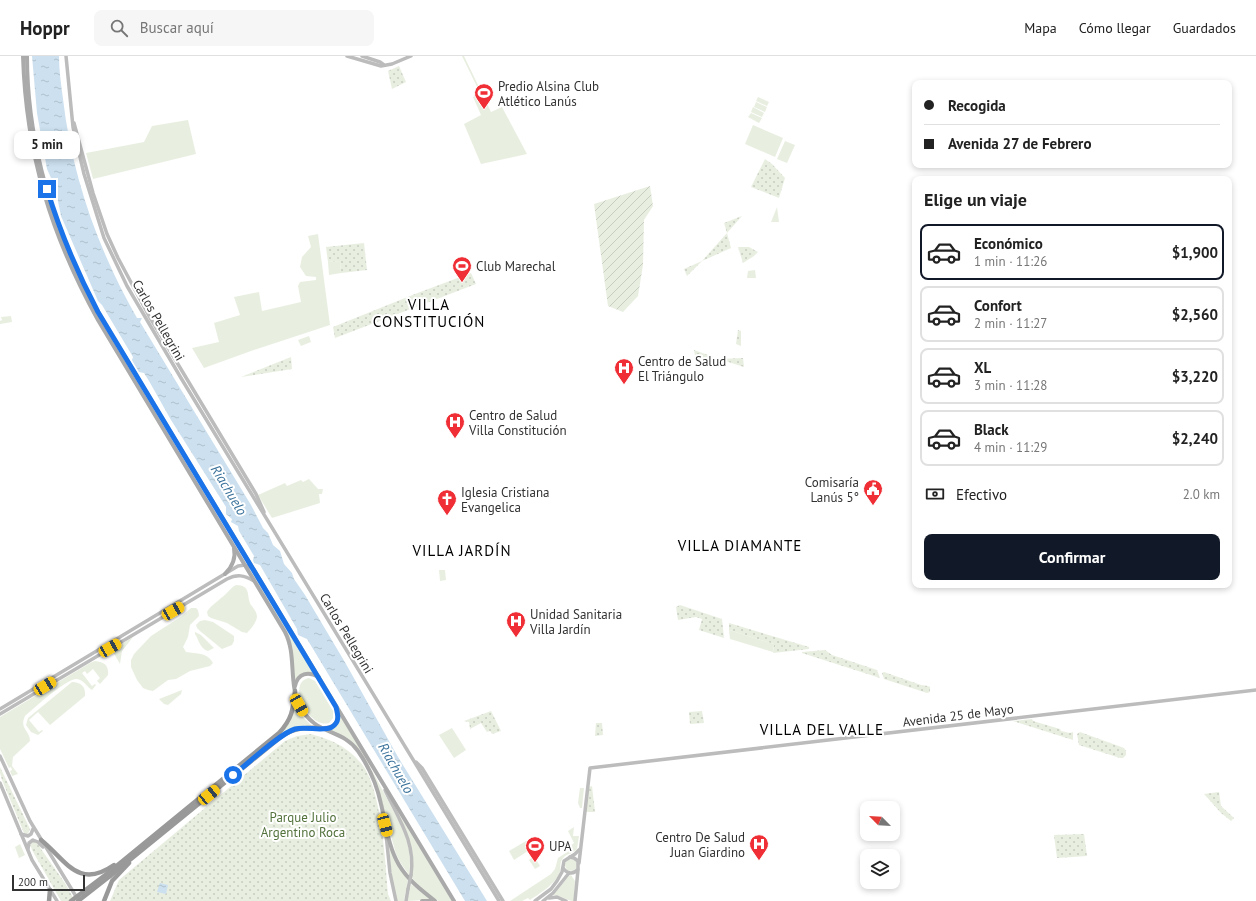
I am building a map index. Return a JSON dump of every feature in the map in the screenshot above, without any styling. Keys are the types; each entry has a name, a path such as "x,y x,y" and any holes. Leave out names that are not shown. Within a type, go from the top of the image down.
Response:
{"highway":[{"path":"78,901 142,845 284,727 292,715 295,691"},
{"path":"71,901 109,875 148,845 282,736 294,729 321,728"},
{"path":"41,840 71,868 80,873 90,875 107,870 142,845"},
{"path":"104,901 109,886 115,878 148,845"},
{"path":"49,901 50,890"}],"main road":[{"path":"23,56 28,126 37,170 66,252 83,294 121,354 289,639 295,691 299,705 313,723 349,741 359,752 373,776 385,825 390,873 396,901"},
{"path":"27,56 28,80 35,135 50,207"},
{"name":"Carlos Pellegrini","path":"66,56 72,118 76,126 87,174 97,205 107,234 118,258 149,316 256,494 266,517 499,901"},
{"path":"347,56 379,65 392,64 411,56"},
{"path":"362,56 380,62 384,65"},
{"path":"66,252 71,251 73,256 72,260 121,354"},
{"path":"121,354 125,353 130,361 130,365 454,901"},
{"path":"225,574 233,562 235,553 233,543"},
{"path":"0,709 238,566 245,565 254,569"},
{"path":"0,714 232,576 246,576 255,582"},
{"path":"295,691 297,680 302,675 310,674 319,677"},
{"name":"Avenida 25 de Mayo","path":"581,846 590,768 1256,690"},
{"path":"321,728 329,728 336,723 338,718 336,707"},
{"path":"0,756 33,828 78,901"},
{"name":"Carlos Pellegrini","path":"412,758 422,768 503,901"},
{"path":"377,773 408,837 412,857 411,875 406,901"},
{"path":"0,783 28,851 57,901"},
{"path":"385,825 394,855 403,870 415,885 435,901"},
{"path":"21,834 28,836 32,834 33,828"},
{"path":"28,851 29,843 33,840 37,841 54,865 59,868"},
{"path":"535,901 545,895 554,885 561,874 564,861 575,854 581,846"},
{"path":"575,901 581,846"},
{"path":"569,857 574,858 579,863"},
{"path":"563,868 575,879 576,886"},
{"path":"544,900 553,893 570,873 575,872 578,868"},
{"path":"544,900 557,897 566,901"},
{"path":"422,901 430,901"}],"green space":[{"name":"Predio Alsina Club Atlético Lanús","path":"462,56 464,56 491,112 502,107 527,154 481,164 464,124 481,115 473,97 480,93"},
{"path":"399,66 406,82 392,89 388,71"},
{"path":"758,97 769,102 767,106 756,101"},
{"path":"756,102 767,107 765,112 754,107"},
{"path":"753,107 764,113 762,117 751,112"},
{"path":"751,113 762,118 759,123 748,117"},
{"path":"188,120 196,154 93,179 86,153 144,142 152,126"},
{"path":"753,125 783,138 775,157 745,144"},
{"path":"785,141 795,145 787,163 777,159"},
{"path":"765,159 785,178 779,198 751,187"},
{"path":"650,186 653,206 644,220 643,265 638,296 623,312 608,306 594,204"},
{"path":"777,207 779,222 771,222"},
{"path":"742,216 727,233 724,223"},
{"path":"727,233 731,248 702,261"},
{"path":"318,234 330,325 204,368 192,348 219,342 214,323 240,315 234,297 259,292 262,311 301,302 298,286 300,282 316,280 316,277 306,276 300,267 302,257 311,247 308,236"},
{"path":"364,243 367,270 341,273 340,261 328,262 326,247"},
{"path":"738,247 749,247 758,252 743,263"},
{"path":"340,261 341,273 329,275 328,262"},
{"path":"702,261 687,276 684,269"},
{"path":"755,270 756,278 747,278 748,271"},
{"path":"471,273 476,284 335,338 333,327"},
{"path":"11,316 12,322 0,324 0,321 2,320 1,317"},
{"path":"738,330 741,331 741,346 736,344"},
{"path":"309,336 311,342 301,346 298,340"},
{"path":"694,350 719,359 696,361"},
{"path":"291,357 292,369 241,377"},
{"path":"743,358 744,367 719,359"},
{"path":"309,479 318,489 323,489 322,494 319,494 320,503 272,518 258,495 285,483 287,486 301,480 303,482"},
{"path":"248,568 262,586 315,674 308,673 295,683 291,645"},
{"path":"439,570 445,570 446,580 440,581"},
{"path":"236,585 246,589 251,605 257,615 252,628 247,633 242,632 227,623 211,618 208,616 207,612 211,606"},
{"path":"680,605 722,619 724,638 699,630 702,619 696,617 678,620 676,607"},
{"path":"191,608 196,608 198,610 199,616 190,625 188,637 183,647 186,652 205,655 211,659 213,663 210,666 190,671 176,679 168,680 153,691 143,688 137,680 131,667 131,660 134,654 151,636 182,616"},
{"path":"205,620 213,622 234,636 232,645 222,649 200,631 196,625 200,621"},
{"path":"729,623 809,647 809,649 773,653 774,644 729,630"},
{"path":"729,630 774,644 773,652 730,639"},
{"path":"195,632 201,635 214,648 208,651 205,650 200,644"},
{"path":"133,637 122,651 120,664 112,650"},
{"path":"825,650 832,655 877,670 880,678 802,653"},
{"path":"95,661 103,663 108,669 108,675 100,684 97,681 100,678 93,669 87,674 85,671 82,673 92,686 95,684 96,685 92,690 82,681 77,679 72,680 51,694 25,716 23,724 30,737 30,741 13,757 12,766 18,774 12,776 10,771 12,770 11,767 9,768 0,749 0,717"},
{"path":"884,672 928,686 930,687 930,692 927,693 884,679 882,673"},
{"path":"309,678 315,681 333,711 333,718 329,723 321,723 314,719 302,704 299,688 302,681"},
{"path":"72,682 80,684 84,688 85,696 50,725 38,712 29,720 39,732 42,730 43,731 38,735 31,732 26,725 28,718"},
{"path":"182,690 181,694 168,705 164,704 159,699"},
{"path":"295,705 303,717 312,726 296,727 278,736 290,722"},
{"path":"491,711 501,731 492,734 490,731 487,732 481,723 470,729 469,722 464,721"},
{"path":"702,711 704,723 690,724 689,712"},
{"path":"339,714 365,757 403,829 409,849 409,875 396,854 377,785 356,746 327,729 331,728"},
{"path":"1032,719 1033,721 1060,729 1061,731 1070,733 1073,732 1073,740 1013,721"},
{"path":"596,723 602,723 603,735 595,736"},
{"path":"452,728 466,750 454,758 439,735"},
{"path":"1080,732 1124,748 1126,755 1123,758 1120,758 1079,745 1077,734"},
{"name":"Parque Julio Argentino Roca","path":"311,734 332,741 350,752 361,763 368,774 374,789 378,807 384,845 388,894 391,901 110,901 119,880 285,741 297,736"},
{"path":"0,767 30,829 28,834 24,833 2,780"},
{"path":"592,786 595,812 586,812 589,787"},
{"path":"580,788 584,788 582,808 580,808 578,803"},
{"path":"1219,792 1221,806 1234,818 1231,821 1221,813 1204,794"},
{"path":"393,804 452,901 438,901 423,890 412,878 413,857 409,839"},
{"path":"574,827 573,836 579,836 577,849 562,859 560,872 555,880 547,888 530,900 528,898 522,901 510,901 551,874 555,869 558,858 572,849 570,846 574,843 568,831"},
{"path":"1084,834 1087,856 1057,858 1054,835"},
{"path":"32,841 38,842 75,901 61,901 32,850 30,844"},
{"path":"526,841 531,849 514,860 509,851"},
{"path":"20,844 25,855 19,858 15,847"},
{"path":"389,846 394,858 408,880 404,901 397,901 392,877"},
{"name":"UPA","path":"534,856 540,866 535,869 529,860"},
{"path":"569,859 573,859 577,865 573,871 569,871 565,867 565,863"},
{"path":"571,875 575,881 574,901 553,895 569,876"},
{"path":"411,884 431,900 407,901"}],"water":[{"name":"Riachuelo","path":"32,56 59,56 59,67 67,128 80,184 110,266 137,318 142,318 140,322 251,505 263,528 268,533 273,545 280,551 284,564 292,573 294,579 346,664 398,757 487,901 465,901 307,639 298,635 297,629 260,565 254,563 254,556 239,531 238,526 231,522 232,519 226,514 226,507 171,420 144,373 139,372 132,360 133,357 102,305 98,301 61,216 55,187 47,169 37,113"},
{"path":"160,883 168,885 166,894 157,892"}],"place":[{"name":"Predio Alsina Club Atlético Lanús","path":"484,110"},
{"name":"Club Marechal","path":"462,283"},
{"name":"Centro de Salud El Triángulo","path":"624,385"},
{"name":"Centro de Salud Villa Constitución","path":"455,439"},
{"name":"Comisaría Lanús 5°","path":"873,506"},
{"name":"Iglesia Cristiana Evangelica","path":"447,516"},
{"name":"Unidad Sanitaria Villa Jardín","path":"516,638"},
{"name":"Centro De Salud Juan Giardino","path":"759,861"},
{"name":"UPA","path":"535,863"}],"district":[{"name":"VILLA CONSTITUCIÓN","path":"429,314"},
{"name":"VILLA DIAMANTE","path":"740,546"},
{"name":"VILLA JARDÍN","path":"462,551"},
{"name":"VILLA DEL VALLE","path":"822,730"}],"route":[{"path":"47,189 72,260 98,312 336,707 338,718 337,722 333,726 327,728 294,729 282,736 233,775"}]}
